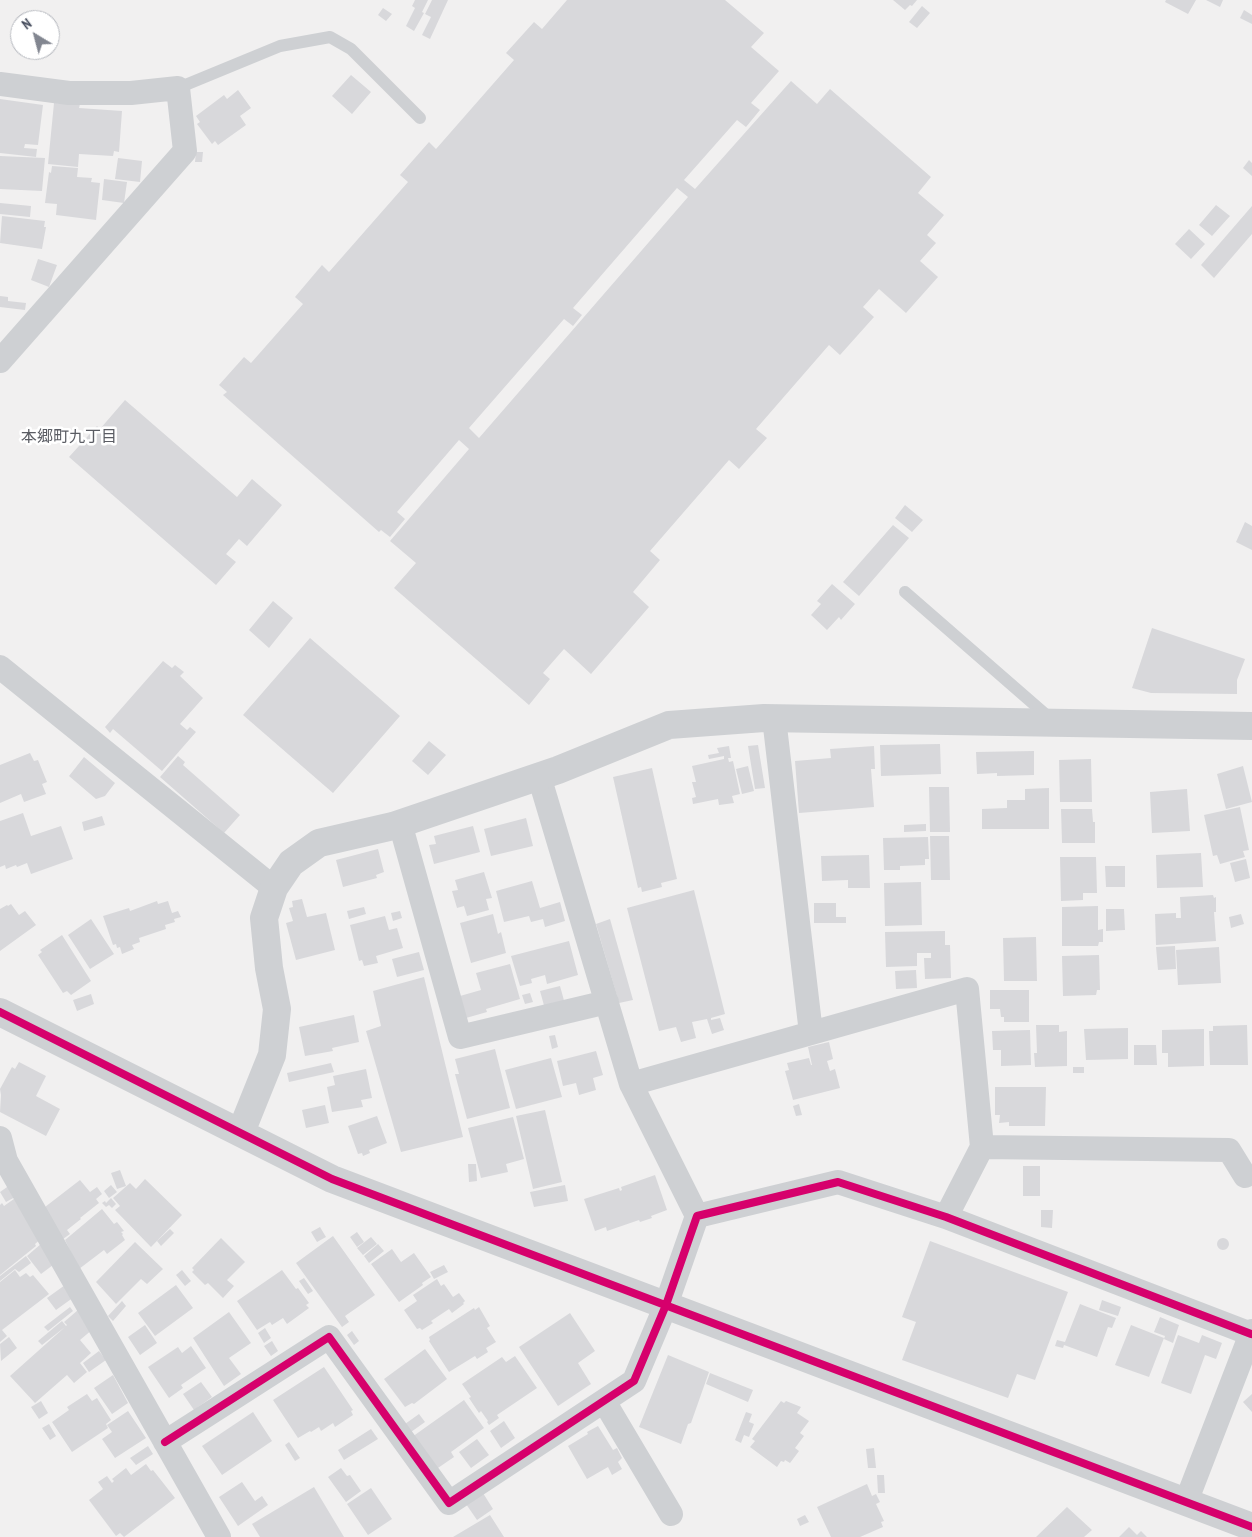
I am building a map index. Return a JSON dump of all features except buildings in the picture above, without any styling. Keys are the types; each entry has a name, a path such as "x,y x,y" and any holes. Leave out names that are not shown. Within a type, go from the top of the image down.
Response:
{"street":[{"path":"0,84 69,93 131,94 178,88 185,151 0,361"},
{"path":"0,667 274,888"},
{"path":"774,718 811,1033"},
{"path":"241,1132 272,1055 277,1009 264,918 274,888 291,863 319,843 400,823 558,770 669,725 774,718 1252,726"},
{"path":"165,1442 329,1336 448,1504 634,1381 666,1305 697,1216 631,1084 539,776"},
{"path":"400,823 460,1037 607,1002"},
{"path":"631,1084 967,989 982,1147 946,1217"},
{"path":"0,1012 332,1179 1252,1527"},
{"path":"0,1138 6,1161 219,1537"},
{"path":"982,1147 1228,1150 1245,1176"},
{"path":"697,1216 838,1182 946,1217 1251,1332 1186,1502"},
{"path":"604,1401 671,1514"}],"lane":[{"path":"178,88 280,46 330,37 352,49 420,118"},
{"path":"905,592 1056,723"}],"cycle path":[{"path":"0,1012 332,1179 1252,1527"},
{"path":"165,1442 329,1337 449,1503 634,1381 666,1305 697,1216 838,1182 946,1217 1251,1334"}],"district":[{"name":"本郷町九丁目","path":"69,437"}]}
